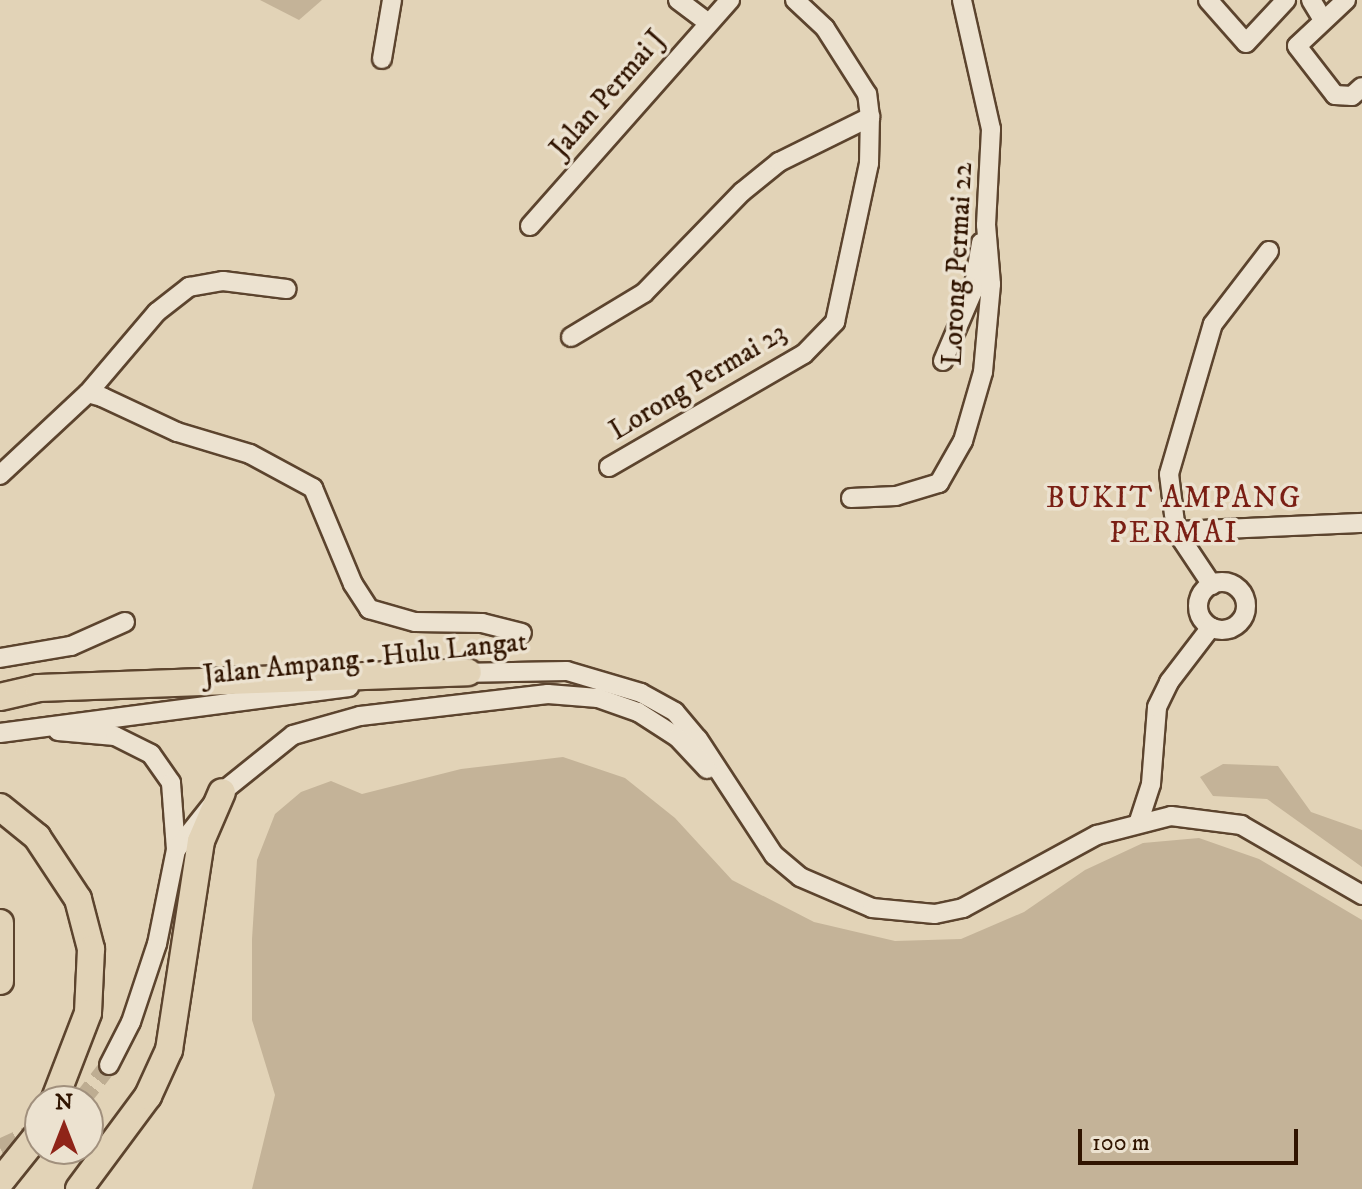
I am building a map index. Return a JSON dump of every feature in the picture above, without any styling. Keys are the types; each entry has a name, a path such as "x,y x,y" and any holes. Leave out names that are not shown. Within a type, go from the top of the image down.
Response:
{"highway":[{"path":"0,697 38,688 468,672"},
{"path":"79,1189 148,1096 169,1050 201,841 222,792"},
{"path":"0,807 37,837 78,899 91,949 88,1013 60,1085"},
{"path":"0,923 0,981"},
{"path":"0,1182 24,1152"}],"street":[{"path":"382,59 392,0"},
{"path":"678,0 708,23"},
{"name":"Jalan Permai J","path":"530,226 730,0"},
{"name":"Lorong Permai 23","path":"609,467 804,354 835,322 869,163 870,117 867,94 825,28 795,0"},
{"name":"Lorong Permai 22","path":"851,498 916,491 939,483 951,467 983,372 991,284 986,225 991,129 962,0"},
{"path":"1208,0 1246,43 1286,0"},
{"path":"1311,0 1323,20"},
{"path":"1346,0 1297,46 1300,56 1335,95 1352,96 1362,87"},
{"path":"571,337 644,293 742,192 779,162 870,117"},
{"path":"943,361 973,291 986,225"},
{"path":"1212,585 1176,531 1169,474 1186,401 1213,324 1269,251"},
{"path":"0,475 88,393 157,312 189,287 223,281 286,289"},
{"path":"88,393 177,432 250,454 313,488 353,584 369,609 415,622 482,623 522,633"},
{"path":"1176,531 1362,523"},
{"path":"1212,585 1235,586 1246,606 1234,627 1211,627 1198,610 1201,595 1212,585"},
{"path":"0,658 71,646 125,622"},
{"path":"1139,821 1151,784 1157,707 1169,682 1211,627"},
{"name":"Jalan Ampang - Hulu Langat","path":"0,733 468,672 567,671 641,693 675,712 733,795 753,830 800,877 833,895 907,913 963,908 1097,835 1139,821 1204,817 1241,825 1362,895"},
{"name":"Jalan Ampang - Hulu Langat","path":"109,1065 131,1022 157,944 176,850 222,792 293,735 360,716 548,694 598,698 638,712 677,737 733,795"},
{"path":"31,729 115,736 151,754 171,783 176,850"}],"shaded area":[{"path":"260,0 322,0 299,20"},
{"path":"563,757 625,778 675,818 732,880 814,922 895,941 961,939 1024,912 1085,870 1143,843 1199,838 1259,859 1362,920 1362,1189 252,1189 275,1095 252,1020 252,939 257,860 275,814 301,792 331,781 362,794 461,769"},
{"path":"1223,764 1278,766 1311,812 1362,830 1362,867 1267,799 1213,796 1200,777"}],"tunnel":[{"path":"93,1085 109,1065"},
{"path":"0,1148 24,1137"}],"district":[{"name":"BUKIT AMPANG PERMAI","path":"1174,516"}]}
